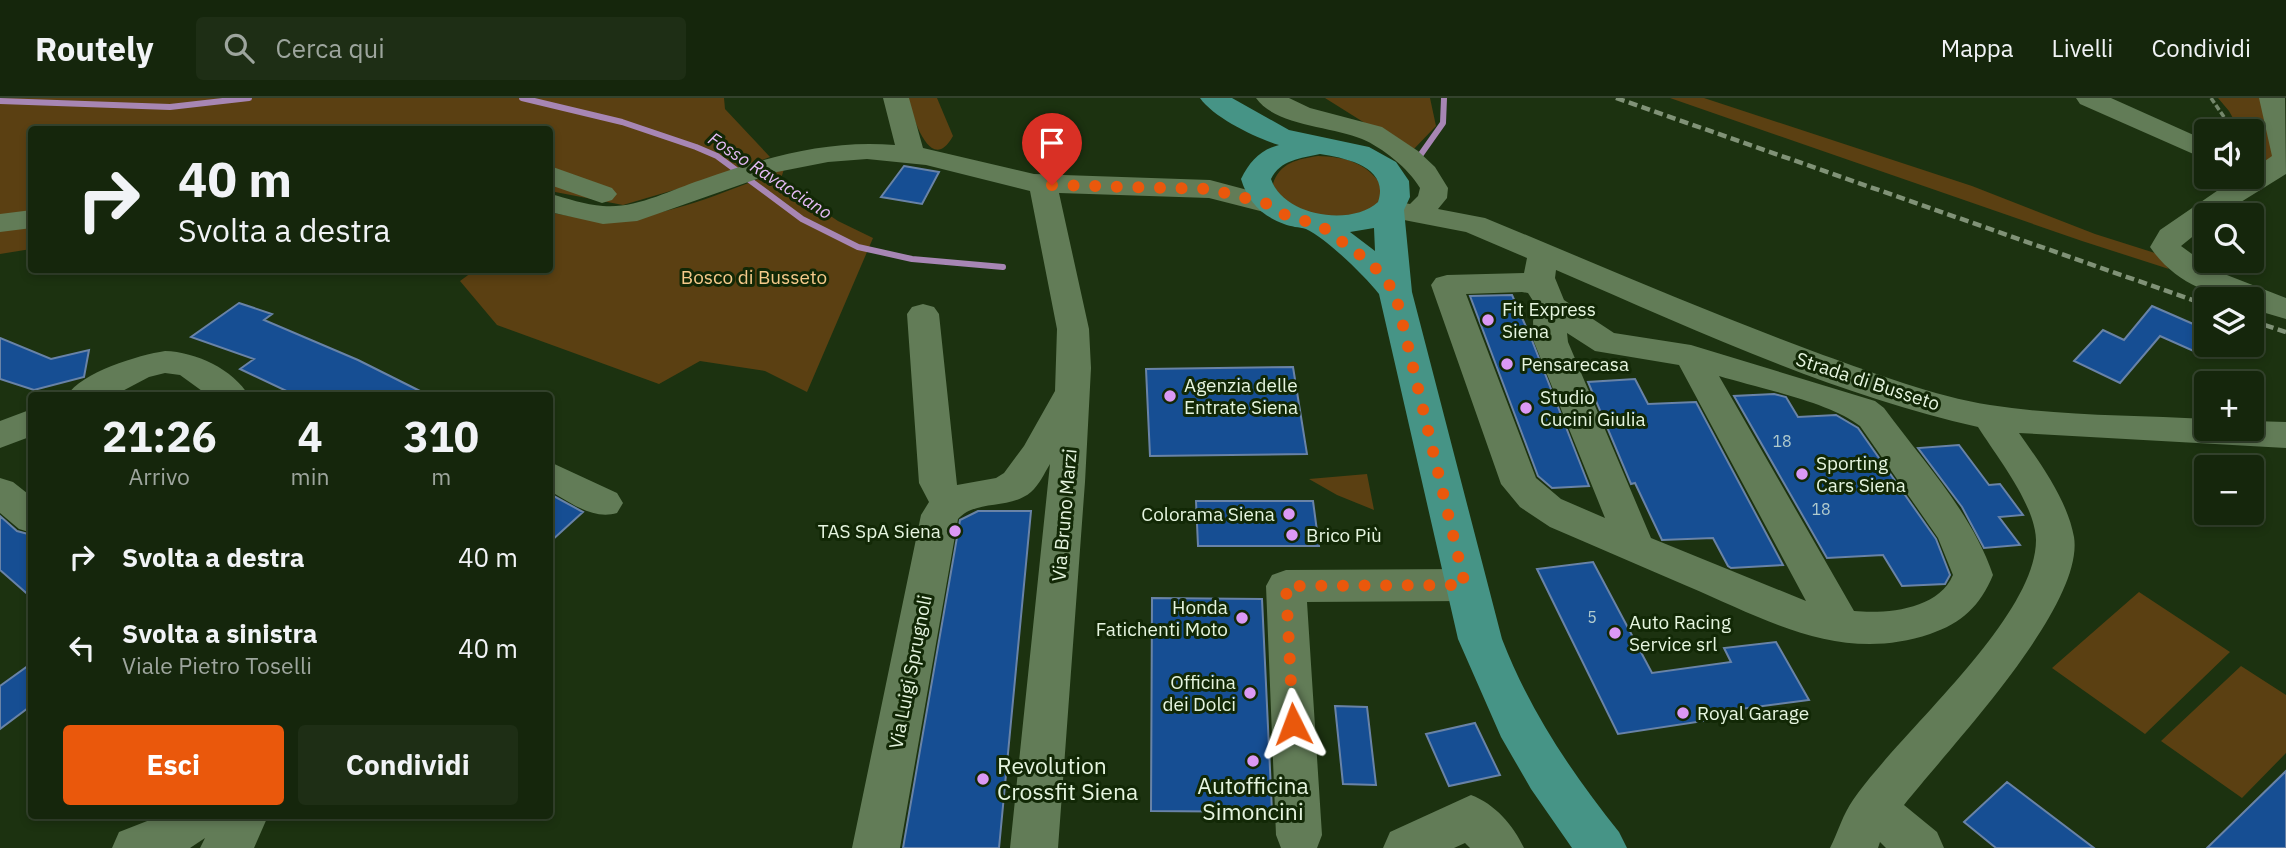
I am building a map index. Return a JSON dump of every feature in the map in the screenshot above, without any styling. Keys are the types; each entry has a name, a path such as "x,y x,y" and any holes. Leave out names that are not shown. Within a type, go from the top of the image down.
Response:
{"main road":[{"path":"1223,104 1274,134 1316,146 1354,151 1371,158 1391,175 1396,190 1395,198 1413,207"},
{"path":"1223,104 1261,141 1264,164"},
{"path":"1316,146 1288,150 1264,164 1257,177 1257,187 1268,204 1287,216 1320,225 1362,222 1413,207"},
{"path":"1413,207 1395,292 1465,585 1488,661 1505,702 1537,759 1602,848"},
{"path":"1320,225 1372,264 1395,292"}],"street":[{"path":"896,98 911,154"},
{"path":"1269,98 1300,114 1378,136 1420,167 1433,184 1413,207"},
{"path":"2089,98 2194,146"},
{"path":"2264,172 2278,167 2286,156 2272,98"},
{"path":"553,204 603,215 621,215 650,209 764,167 793,159 843,153 911,154 1044,184 1183,187 1230,192 1268,204"},
{"path":"1183,187 1226,180 1264,164"},
{"path":"553,176 650,209"},
{"name":"Via Bruno Marzi","path":"1034,848 1074,388 1073,330 1044,184"},
{"path":"2239,189 2171,236 2165,247 2171,256 2202,276 2286,309"},
{"name":"Strada di Busseto","path":"1413,207 1474,224 1545,282 1588,274 1717,328 1836,372 1931,402 1990,416 2129,429 2286,435"},
{"path":"0,223 28,220"},
{"path":"1545,282 1592,337 1607,342 1692,356 1863,410 1879,424 1952,528 1966,554 1973,575 1964,596 1937,613 1909,625 1874,630 1841,626 1777,606 1636,548 1553,511 1520,484 1447,285 1545,282 1575,295 1588,274"},
{"path":"1545,282 1549,331 1563,376 1636,548"},
{"path":"923,314 938,483 944,495 952,501 962,495 1004,490 1020,480 1074,388"},
{"path":"1692,356 1841,626"},
{"path":"92,392 139,369 167,362 192,367 226,392"},
{"path":"1854,848 1875,808 2003,653 2053,568 2055,540 2046,512 1990,416"},
{"path":"553,477 604,503"},
{"path":"0,492 28,516"},
{"name":"Via Luigi Sprugnoli","path":"877,848 938,523 944,509 952,501"},
{"path":"1299,835 1286,586 1465,585"},
{"path":"1875,808 1920,848"},
{"path":"1407,848 1472,816 1500,848"},
{"path":"136,848 164,839 194,819"},
{"path":"224,848 235,838 244,819"}],"path":[{"path":"2211,98 2225,119"}],"green space":[{"path":"0,98 724,98 725,109 770,157 708,180 623,205 553,192 553,126 28,126 28,249 0,254"},
{"path":"907,98 937,98 953,136 945,147 937,150 924,139"},
{"path":"1325,98 1430,98 1436,126 1411,152"},
{"path":"1670,98 1704,98 1972,186 2095,234 2155,253 2169,269 2082,241"},
{"path":"2218,98 2262,98 2277,154 2264,166 2264,119 2233,119"},
{"path":"1318,156 1346,160 1362,166 1382,186 1380,200 1375,206 1358,215 1318,218 1281,201 1273,184 1280,171 1297,161"},
{"name":"Bosco di Busseto","path":"784,169 780,182 838,221 873,238 807,392 765,371 700,361 659,384 497,325 460,281 471,273 553,273 553,213 581,218 641,216 698,202"},
{"path":"1367,474 1374,510 1337,495 1309,479"},
{"path":"2139,592 2230,652 2145,734 2052,668"},
{"path":"2241,666 2286,695 2286,753 2242,798 2161,741"}],"building":[{"path":"904,166 939,172 922,204 881,197"},
{"path":"1512,295 1589,486 1552,488 1538,476 1470,296"},
{"path":"239,303 272,314 264,320 358,360 422,392 289,392 240,369 254,359 191,337"},
{"path":"2152,306 2194,324 2194,351 2160,336 2120,383 2074,361 2103,330 2124,340"},
{"path":"0,338 51,359 89,350 84,377 34,390 0,379"},
{"path":"1293,367 1307,454 1150,456 1146,369"},
{"path":"1635,379 1648,404 1696,402 1783,565 1731,568 1713,538 1662,540 1635,483 1631,484 1588,382"},
{"path":"1774,394 1786,397 1798,417 1836,415 1858,428 1936,539 1950,575 1945,584 1902,586 1883,555 1827,558 1734,396"},
{"path":"1959,445 1989,485 2000,484 2023,515 1999,517 2020,545 1984,548 1962,507 1918,448"},
{"path":"553,496 583,512 553,539"},
{"path":"1196,501 1313,501 1319,546 1198,546"},
{"path":"978,511 1031,511 999,848 903,848 960,520"},
{"path":"0,516 17,531 28,534 28,594 0,570"},
{"path":"1593,562 1652,673 1731,662 1724,648 1776,642 1809,700 1740,709 1743,715 1618,734 1537,569"},
{"path":"1152,598 1262,599 1272,812 1151,811"},
{"path":"28,666 28,708 0,729 0,686"},
{"path":"1335,706 1367,707 1376,785 1343,784"},
{"path":"1475,723 1500,775 1449,786 1426,734"},
{"path":"2286,771 2286,848 2207,848"},
{"path":"2007,782 2094,848 1996,848 1964,822"}],"waterway":[{"name":"Fosso Ravacciano","path":"0,101 170,107 249,98"},
{"name":"Fosso Ravacciano","path":"522,98 622,122 717,156 802,219 858,247 912,259 1003,267"},
{"path":"1419,157 1443,123 1444,98"}],"railway":[{"path":"1616,98 2194,300"},
{"path":"2264,325 2286,332"}],"place":[{"name":"Fit Express Siena","path":"1488,320"},
{"name":"Pensarecasa","path":"1507,364"},
{"name":"Agenzia delle Entrate Siena","path":"1170,396"},
{"name":"Studio Cucini Giulia","path":"1526,408"},
{"name":"Sporting Cars Siena","path":"1802,474"},
{"name":"Colorama Siena","path":"1289,514"},
{"name":"TAS SpA Siena","path":"955,531"},
{"name":"Brico Più","path":"1292,535"},
{"name":"Honda Fatichenti Moto","path":"1242,618"},
{"name":"Auto Racing Service srl","path":"1615,633"},
{"name":"Officina dei Dolci","path":"1250,693"},
{"name":"Royal Garage","path":"1683,713"},
{"name":"Autofficina Simoncini","path":"1253,761"},
{"name":"Revolution Crossfit Siena","path":"983,779"}],"route":[{"path":"1052,185 1183,187 1230,192 1268,204 1287,216 1320,225 1372,264 1395,292 1465,585 1286,586 1293,724"}]}
